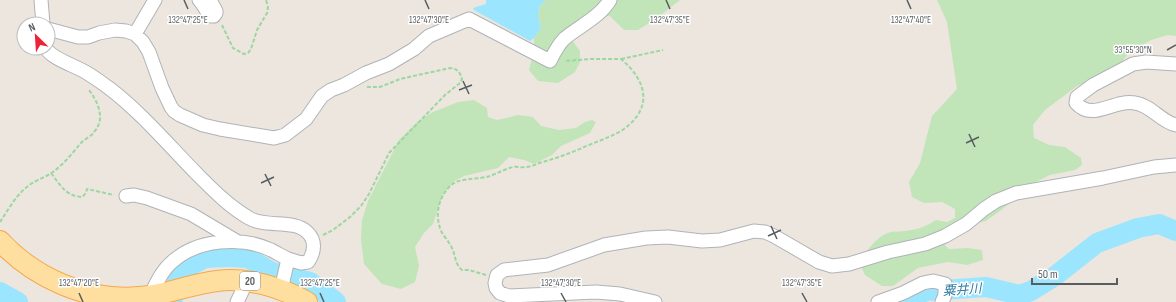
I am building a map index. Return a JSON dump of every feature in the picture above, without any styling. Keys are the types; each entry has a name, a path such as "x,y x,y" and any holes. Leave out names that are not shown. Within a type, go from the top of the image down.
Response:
{"main road":[{"name":"20","path":"0,240 37,271 69,287 113,297 155,295 217,281 247,281 281,285 307,302"}],"street":[{"path":"41,0 42,16"},
{"path":"135,34 155,0"},
{"path":"199,0 204,5 210,16 214,16 216,11 210,0"},
{"path":"56,31 78,37 88,37 115,30 135,34 143,42 149,52 162,88 174,111 203,125 220,130 274,138 284,135 306,119 322,96 331,90 389,64 414,49 429,36 469,18 550,61 563,40 604,9 610,0"},
{"path":"54,56 86,72 110,89 160,135 215,192 236,210 251,220 267,224 301,227 308,232 313,240 313,256 308,262 301,263 287,261 271,250 238,242 212,243 193,248 171,262 155,285 155,295"},
{"path":"1176,64 1146,62 1133,64 1093,85 1077,98 1076,103 1080,108 1093,112 1116,104 1135,102 1171,124 1176,125"},
{"path":"655,302 620,294 596,292 509,296 500,293 496,288 495,279 497,275 504,270 548,265 604,245 623,241 668,237 702,241 714,240 754,231 765,232 774,236 819,262 832,266 849,264 888,252 925,244 945,236 966,224 996,201 1016,193 1103,178 1154,167 1176,165"},
{"path":"126,196 134,195 147,198 191,214 238,242"},
{"path":"281,285 287,261"},
{"path":"237,302 247,281"},
{"path":"878,302 903,293 923,283 933,281 945,284 944,295"}],"path":[{"path":"214,16 222,26 233,48 244,54 248,53 251,49 257,30 267,13 268,7 266,0"},
{"path":"550,61 561,62 591,59 621,59 663,50"},
{"path":"495,279 469,270 462,270 457,265 451,246 440,229 439,204 443,194 451,185 463,180 476,179 492,175 515,166 525,168 562,156 623,129 638,113 644,97 643,88 638,79 629,66 621,59"},
{"path":"313,240 333,230 361,206 369,194 389,153 445,95 460,83 462,79 460,73 456,69 450,68 400,79 380,87 348,87 344,85"},
{"path":"0,222 21,192 29,184 52,173 76,150 81,142 94,132 99,124 100,115 98,105 89,89"},
{"path":"52,173 66,191 75,197 82,197 86,193 87,189 118,196 126,196"}],"green space":[{"path":"546,0 680,0 656,19 638,30 624,30 610,16 589,18 572,40 580,51 580,62 575,72 558,83 538,81 529,70 534,51 534,38 541,28 538,16 540,5"},
{"path":"937,0 1176,0 1176,36 1168,35 1151,40 1128,54 1115,70 1077,86 1045,110 1033,125 1034,138 1049,145 1065,147 1081,158 1082,165 1075,170 1050,175 1034,183 986,221 973,224 943,240 949,249 968,248 982,250 983,260 967,265 948,262 918,268 893,286 882,286 865,275 859,262 869,248 881,236 891,232 913,230 936,220 947,222 955,218 955,209 942,202 924,203 912,197 909,182 920,163 932,116 957,89 947,22"},
{"path":"474,100 487,108 488,117 497,120 518,115 533,117 541,126 559,130 576,128 585,122 592,120 596,122 590,133 561,146 552,155 534,164 509,157 498,168 464,176 453,182 443,194 433,224 424,233 415,247 419,266 415,282 401,289 382,284 364,264 361,239 362,220 368,201 399,140 417,122 433,112 458,102"}],"water":[{"path":"486,0 546,0 540,5 538,16 541,28 530,41 474,10 473,8 486,4"}],"waterway":[{"name":"粟井川","path":"896,302 927,291 986,287 1020,295 1031,291 1055,276 1097,243 1138,228 1159,224 1176,231"},
{"name":"粟井川","path":"172,302 178,279 190,266 205,258 228,257 248,258 272,272 310,282 336,302"},
{"name":"粟井川","path":"0,292 18,302"}]}
